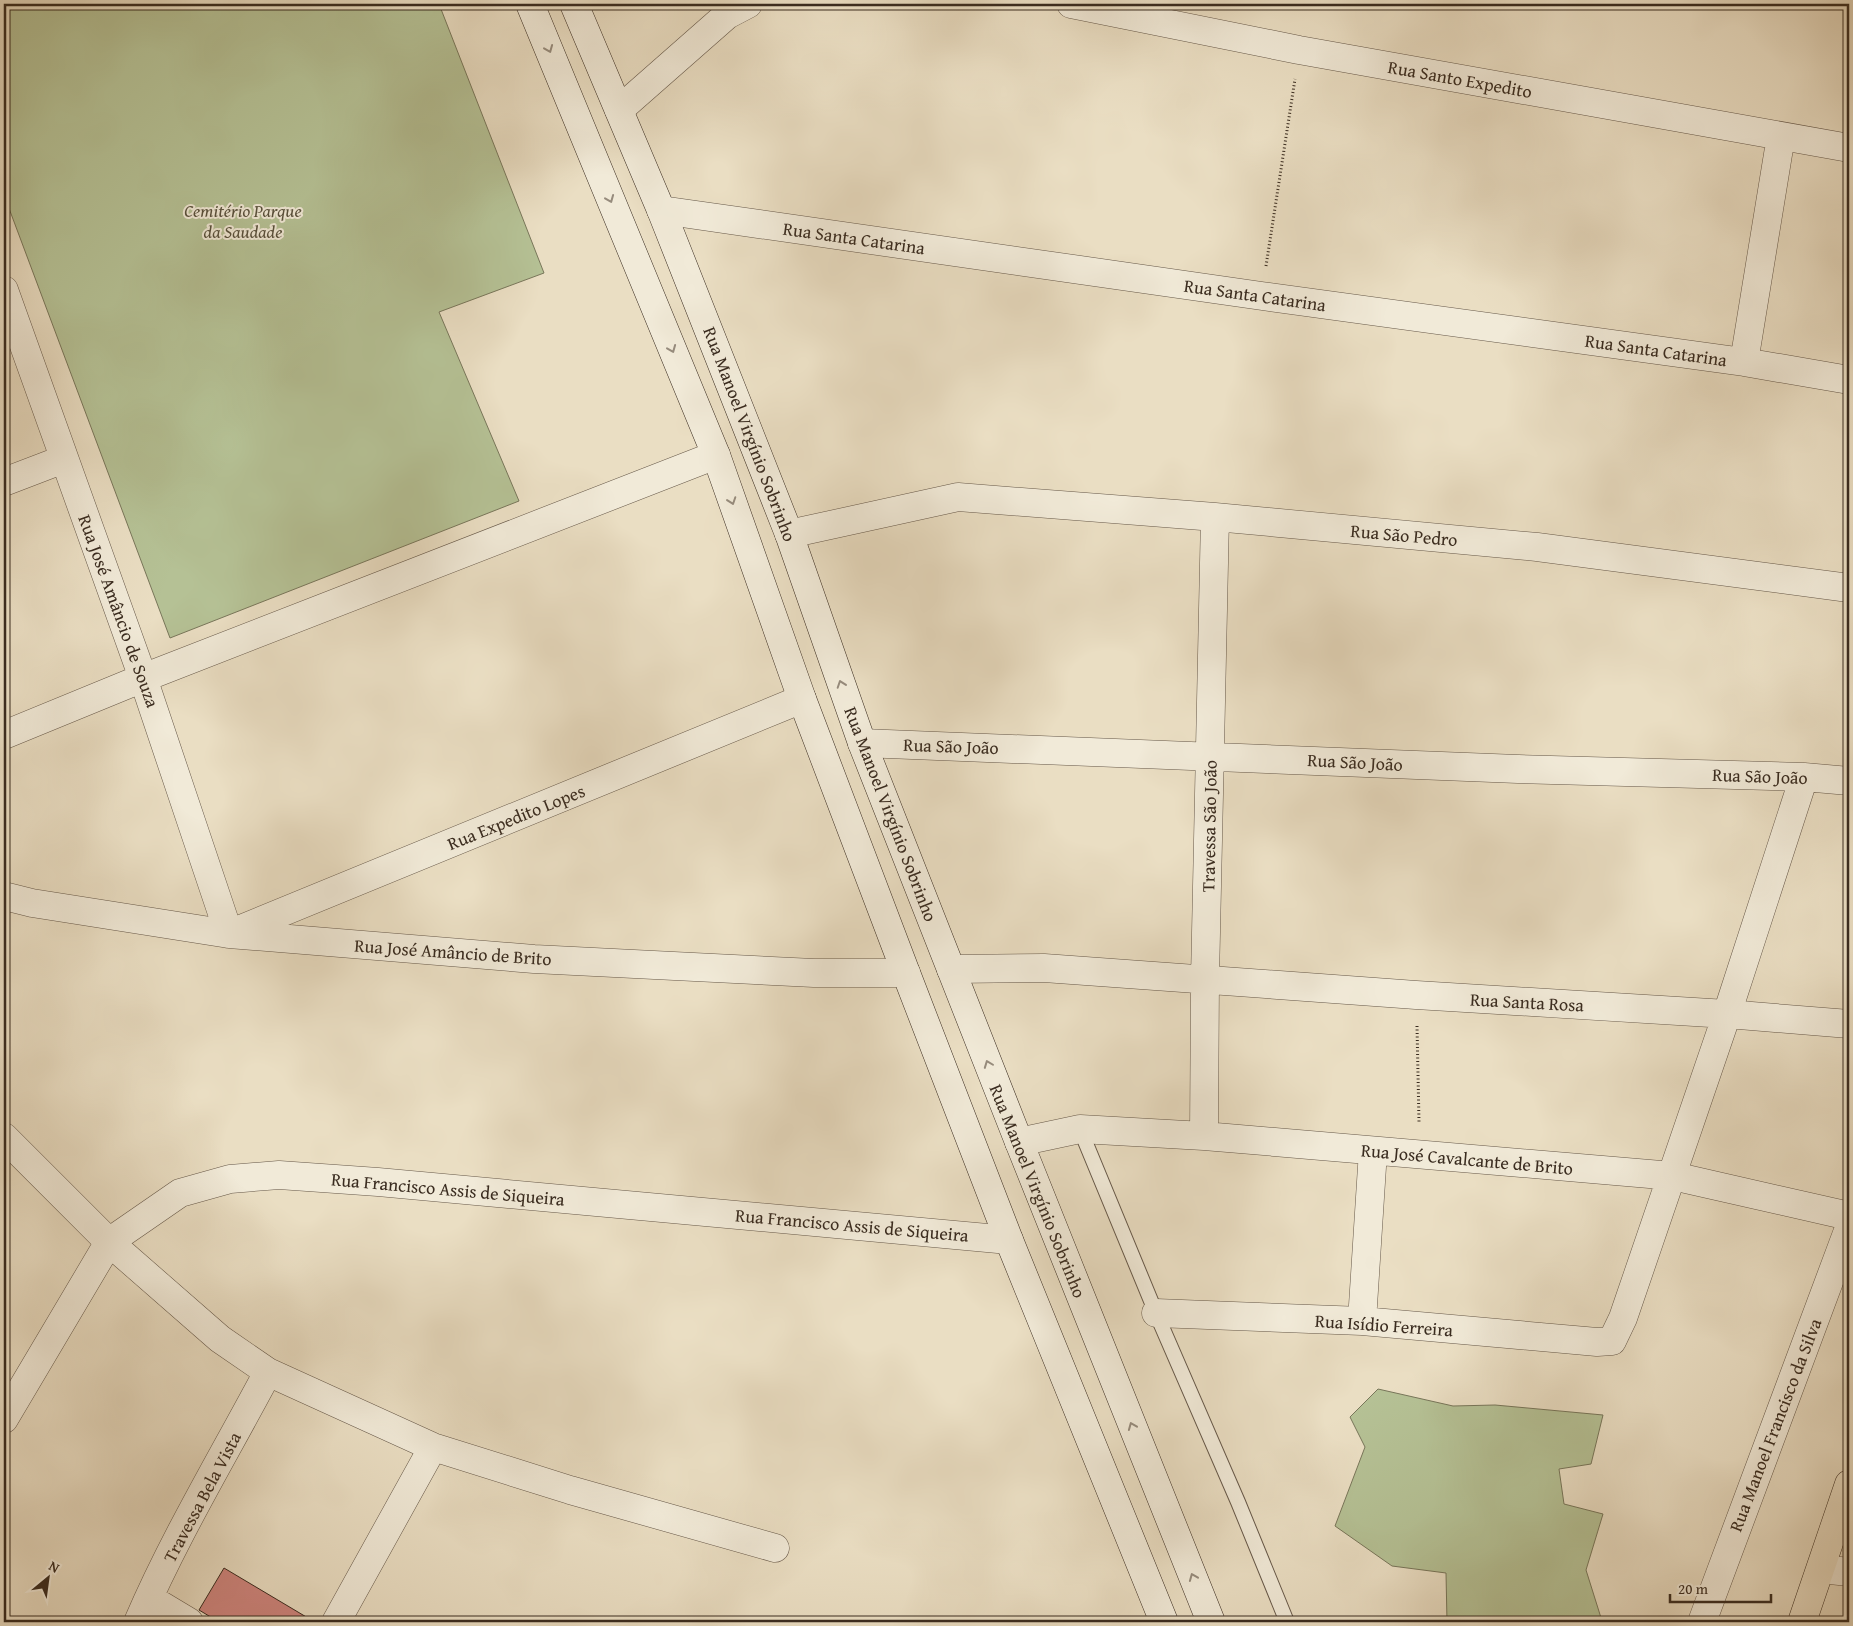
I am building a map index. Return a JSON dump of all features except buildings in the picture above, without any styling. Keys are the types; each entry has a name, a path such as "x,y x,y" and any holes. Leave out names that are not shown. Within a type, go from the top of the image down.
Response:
{"main road":[{"path":"1802,1622 1849,1484"}],"street":[{"path":"530,4 716,455 802,699 906,973 1009,1240 1164,1622"},
{"name":"Rua Manoel Virgínio Sobrinho","path":"574,4 661,210 789,534 862,743 952,969 1018,1142 1211,1622"},
{"path":"619,110 727,15 748,4"},
{"name":"Rua Santo Expedito","path":"1071,4 1299,50 1849,148"},
{"path":"1744,362 1781,136"},
{"name":"Rua Santa Catarina","path":"661,210 1262,296 1744,362 1849,380"},
{"name":"Rua José Amâncio de Souza","path":"4,290 143,678 229,934"},
{"path":"4,735 143,678 716,455"},
{"path":"4,482 64,459"},
{"name":"Rua São Pedro","path":"789,534 958,497 1215,517 1537,548 1765,579 1849,588"},
{"name":"Travessa São João","path":"1204,1136 1205,979 1215,517"},
{"name":"Rua Expedito Lopes","path":"229,934 802,699"},
{"name":"Rua São João","path":"862,743 1528,770 1804,777 1849,781"},
{"path":"1673,1176 1804,777"},
{"name":"Rua José Amâncio de Brito","path":"4,896 32,903 229,934 534,959 814,973 906,973"},
{"name":"Rua Santa Rosa","path":"952,969 1044,968 1416,996 1727,1014 1849,1024"},
{"name":"Rua José Cavalcante de Brito","path":"1018,1142 1080,1130 1204,1136 1673,1176 1849,1216"},
{"path":"4,1138 109,1242 220,1339 268,1372 433,1447 570,1490 775,1548"},
{"path":"1362,1321 1373,1151"},
{"name":"Rua Francisco Assis de Siqueira","path":"4,1419 109,1242 180,1193 230,1179 279,1175 397,1184 1009,1240"},
{"name":"Rua Isídio Ferreira","path":"1156,1313 1362,1321 1584,1341 1612,1341 1619,1329 1673,1176"},
{"name":"Rua Manoel Francisco da Silva","path":"1702,1622 1849,1228"},
{"name":"Travessa Bela Vista","path":"144,1610 268,1372"},
{"path":"342,1621 433,1447"},
{"path":"1821,1569 1849,1572"},
{"path":"144,1610 189,1622"}],"lane":[{"path":"1080,1130 1156,1313 1238,1502 1286,1622"}],"path":[{"path":"1262,296 1299,50"},
{"path":"1416,996 1420,1154"}],"green space":[{"name":"Cemitério Parque da Saudade","path":"4,4 439,4 544,273 439,312 519,501 170,638 4,195"},
{"path":"1378,1389 1453,1406 1495,1405 1603,1415 1591,1464 1559,1469 1564,1504 1603,1514 1586,1570 1602,1621 1447,1622 1446,1573 1392,1566 1335,1526 1365,1447 1350,1417"}]}
